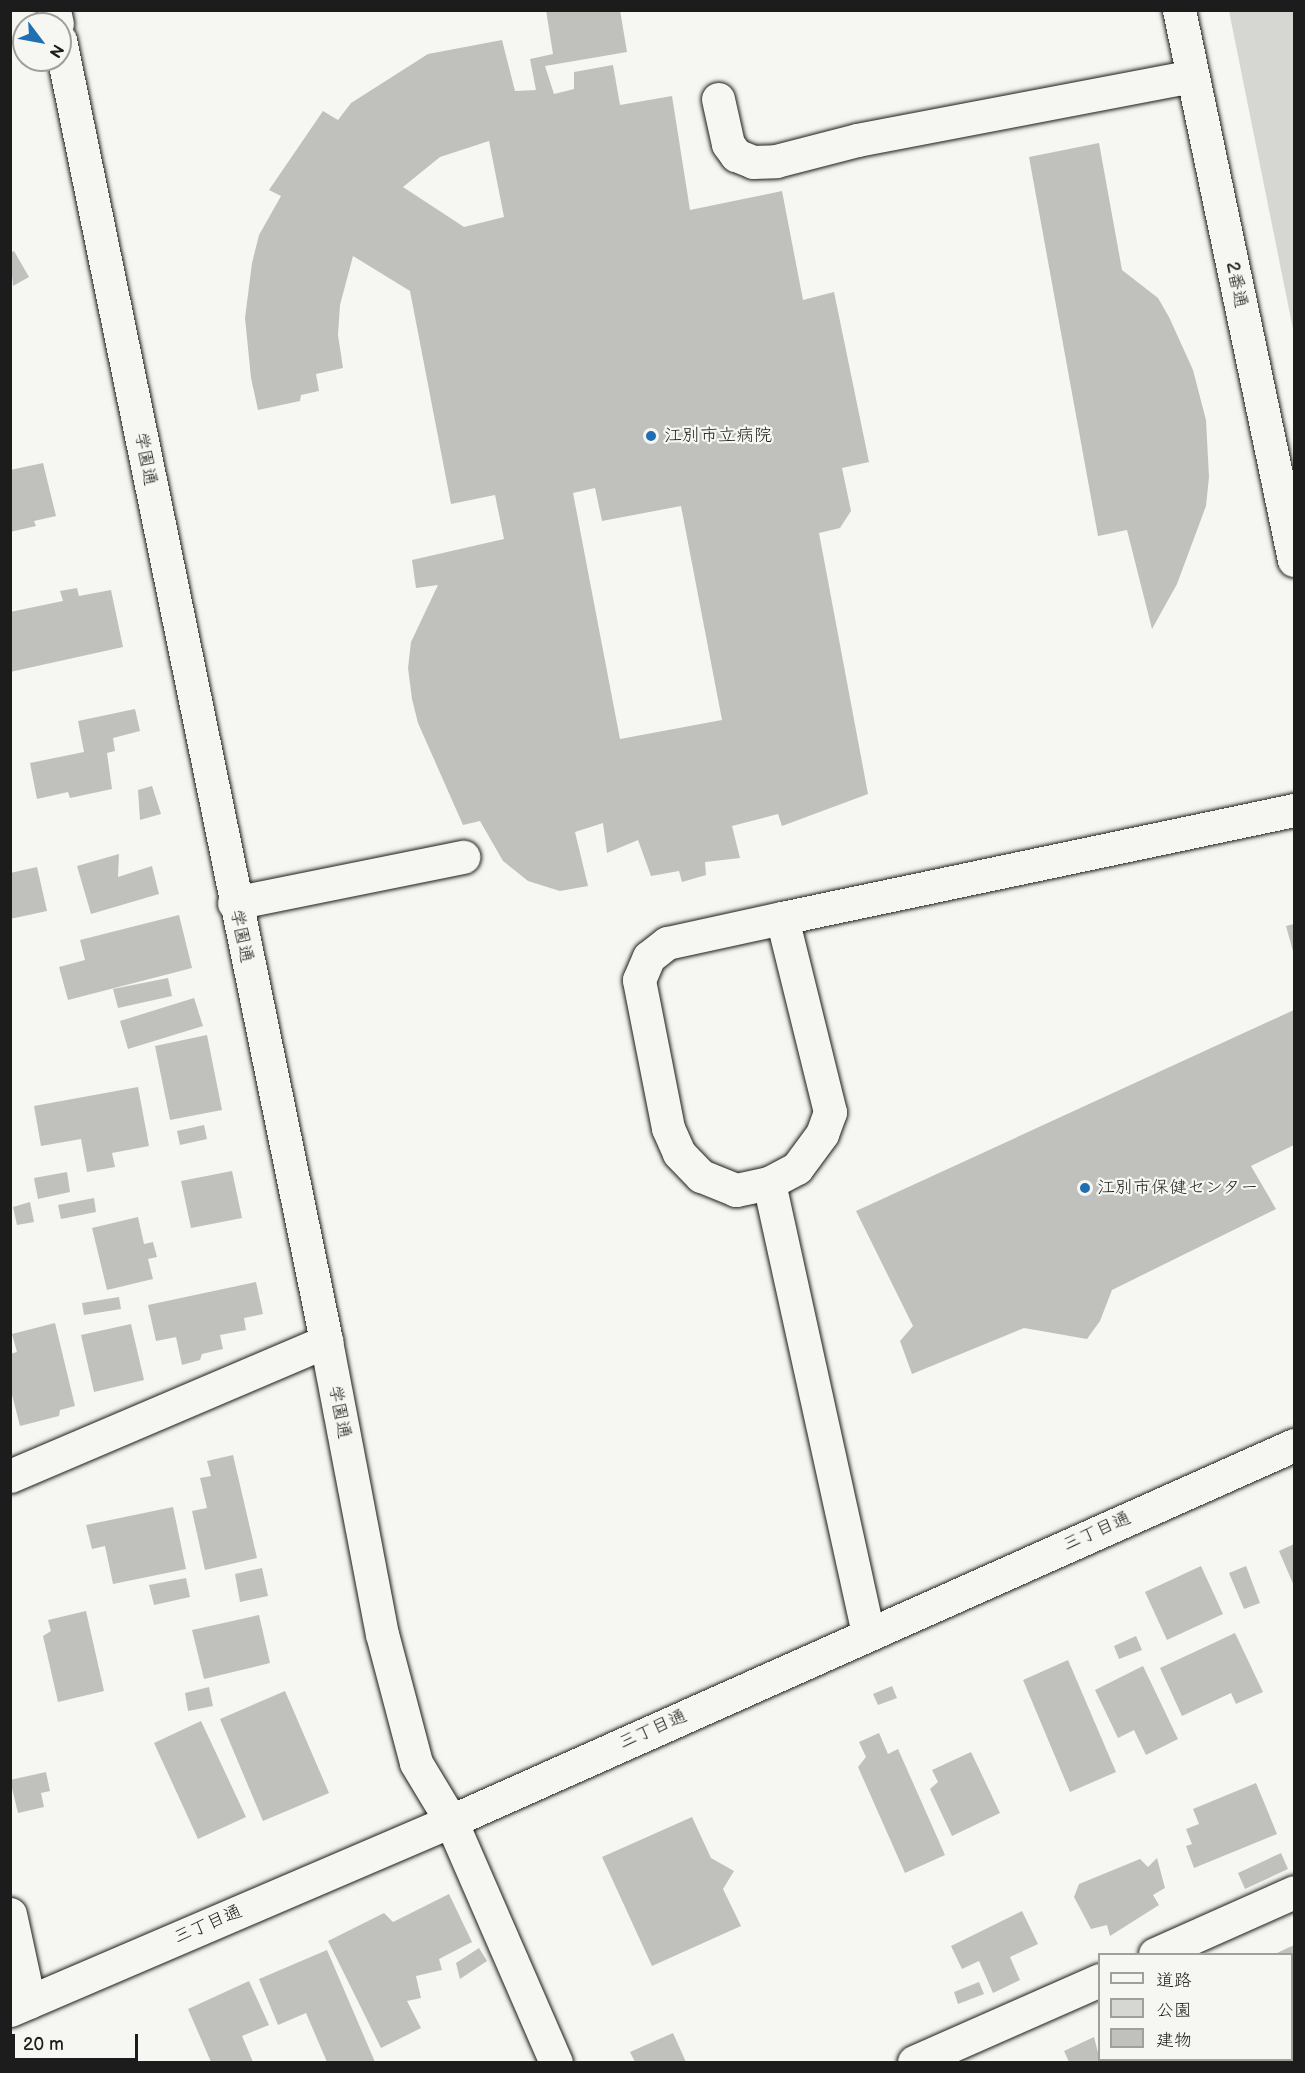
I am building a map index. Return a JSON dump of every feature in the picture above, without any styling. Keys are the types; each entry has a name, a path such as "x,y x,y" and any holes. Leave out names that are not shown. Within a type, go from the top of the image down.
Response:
{"street":[{"name":"2番通","path":"1179,10 1294,560"},
{"name":"学園通","path":"66,72 234,903 326,1341 382,1634 408,1740 416,1763 451,1821 556,2062"},
{"path":"718,99 728,144 736,155 753,162 776,161 857,140 1192,76"},
{"path":"782,918 830,1112 808,1155 797,1168 770,1183 736,1191 701,1176 679,1153 668,1128 639,981 649,957 667,943 782,918 1294,810"},
{"path":"234,903 464,857"},
{"path":"770,1183 868,1633"},
{"path":"10,1476 326,1341"},
{"name":"三丁目通","path":"20,2006 451,1821 868,1633 1294,1445"},
{"path":"1157,1953 1294,1892"},
{"path":"10,1914 20,2006"},
{"path":"914,2062 1098,1981"}],"green space":[{"path":"1229,11 1294,11 1294,334"}],"building":[{"name":"江別市立病院","path":"546,10 620,10 627,52 545,66 554,94 574,89 574,72 613,65 620,105 672,96 690,210 782,191 803,300 834,292 869,462 842,468 851,511 840,528 819,533 868,794 782,826 778,814 732,826 740,858 705,862 706,875 682,882 679,871 651,876 638,840 607,853 603,823 575,832 588,886 560,891 528,881 503,861 480,821 463,825 418,723 412,699 408,668 411,642 438,585 416,588 412,560 504,539 495,495 451,504 410,291 353,256 340,305 338,335 343,368 316,374 319,391 301,395 300,401 258,410 251,378 245,318 252,263 259,235 281,196 269,190 323,111 338,120 351,103 428,54 502,40 515,91 536,90 530,59 553,54","holes":["489,141 504,217 464,227 403,187 440,157","595,488 602,521 681,506 722,720 620,739 573,493"]},
{"path":"1099,143 1122,270 1158,298 1169,317 1193,370 1206,420 1209,477 1206,506 1177,584 1152,629 1127,530 1098,536 1029,157"},
{"path":"14,251 29,277 13,286 10,253"},
{"path":"43,463 56,516 34,521 36,526 10,532 10,470"},
{"path":"77,588 79,596 111,590 123,647 10,672 10,612 63,601 60,591"},
{"path":"135,709 140,731 113,738 115,751 107,753 112,789 70,798 68,792 37,799 30,763 84,752 78,721"},
{"path":"152,786 161,814 140,820 138,790"},
{"path":"119,854 118,877 152,866 159,894 91,914 77,866"},
{"path":"37,867 47,911 10,919 10,873"},
{"path":"179,915 192,968 68,1000 59,967 85,960 80,940"},
{"path":"1294,924 1294,955 1286,926"},
{"path":"168,978 172,996 118,1008 113,989"},
{"path":"194,998 203,1026 128,1049 120,1021"},
{"name":"江別市保健センター","path":"1294,1010 1294,1145 1251,1166 1276,1209 1112,1290 1100,1321 1087,1339 1024,1328 912,1374 900,1341 913,1326 856,1211"},
{"path":"207,1035 222,1110 170,1120 155,1046"},
{"path":"138,1087 149,1146 112,1153 115,1167 87,1172 81,1139 41,1146 34,1106"},
{"path":"204,1125 207,1139 180,1145 177,1131"},
{"path":"232,1171 242,1218 191,1228 181,1181"},
{"path":"67,1172 70,1192 38,1199 34,1178"},
{"path":"94,1198 96,1212 61,1219 58,1205"},
{"path":"30,1202 34,1222 17,1225 13,1207"},
{"path":"138,1217 144,1244 153,1242 157,1257 148,1259 153,1279 107,1290 92,1228"},
{"path":"256,1282 263,1314 244,1318 246,1330 220,1335 223,1349 202,1354 200,1360 182,1365 176,1337 156,1341 148,1305"},
{"path":"119,1297 121,1309 84,1315 82,1303"},
{"path":"55,1323 75,1406 60,1410 59,1416 20,1426 10,1387 10,1354 17,1352 12,1334"},
{"path":"131,1324 144,1380 94,1392 81,1335"},
{"path":"233,1455 257,1558 205,1570 192,1511 207,1508 200,1478 211,1476 207,1461"},
{"path":"173,1507 186,1569 113,1584 105,1546 92,1549 86,1525"},
{"path":"1294,1544 1294,1586 1279,1551"},
{"path":"1201,1566 1223,1614 1167,1640 1145,1592"},
{"path":"1246,1566 1260,1603 1244,1609 1229,1573"},
{"path":"262,1568 268,1596 240,1602 235,1574"},
{"path":"186,1578 190,1597 154,1605 149,1585"},
{"path":"86,1611 104,1691 58,1702 43,1636 51,1631 48,1620"},
{"path":"259,1615 270,1663 204,1679 192,1630"},
{"path":"1235,1633 1263,1692 1236,1704 1231,1693 1182,1716 1160,1668"},
{"path":"1136,1636 1142,1650 1119,1659 1114,1646"},
{"path":"1068,1660 1116,1772 1070,1792 1023,1680"},
{"path":"1143,1666 1178,1739 1146,1755 1134,1730 1118,1738 1095,1690"},
{"path":"892,1686 897,1698 878,1705 873,1694"},
{"path":"209,1687 213,1706 188,1711 185,1693"},
{"path":"285,1691 329,1793 263,1821 220,1719"},
{"path":"201,1721 246,1817 198,1839 154,1743"},
{"path":"879,1733 888,1754 898,1749 945,1855 905,1873 858,1767 866,1757 859,1742"},
{"path":"971,1752 1000,1813 952,1836 930,1789 938,1782 932,1770"},
{"path":"46,1772 50,1791 41,1793 44,1807 18,1813 10,1780"},
{"path":"1256,1783 1277,1834 1194,1868 1186,1846 1192,1844 1186,1829 1199,1824 1193,1809"},
{"path":"692,1817 711,1858 734,1871 723,1889 741,1926 652,1966 602,1857"},
{"path":"1281,1853 1288,1869 1245,1889 1238,1873"},
{"path":"1157,1858 1165,1888 1153,1895 1159,1905 1110,1936 1107,1925 1091,1929 1074,1897 1079,1884 1140,1859 1148,1867"},
{"path":"449,1894 472,1942 439,1959 442,1970 416,1976 421,1998 407,2001 421,2028 381,2048 328,1941 384,1913 393,1922"},
{"path":"1022,1911 1038,1944 1010,1957 1020,1980 993,1993 979,1961 962,1969 951,1946"},
{"path":"1294,1945 1294,1995 1293,1953 1277,1953"},
{"path":"479,1948 487,1961 460,1979 456,1963"},
{"path":"327,1950 375,2062 327,2062 306,2013 278,2025 259,1979"},
{"path":"249,1981 269,2025 242,2036 253,2062 211,2062 188,2009"},
{"path":"979,1982 984,1994 958,2004 954,1992"},
{"path":"673,2033 686,2062 635,2062 630,2052"},
{"path":"1094,2037 1098,2061 1106,2062 1069,2062 1064,2051"}],"place":[{"name":"江別市立病院","path":"651,436"},
{"name":"江別市保健センター","path":"1085,1188"}]}
